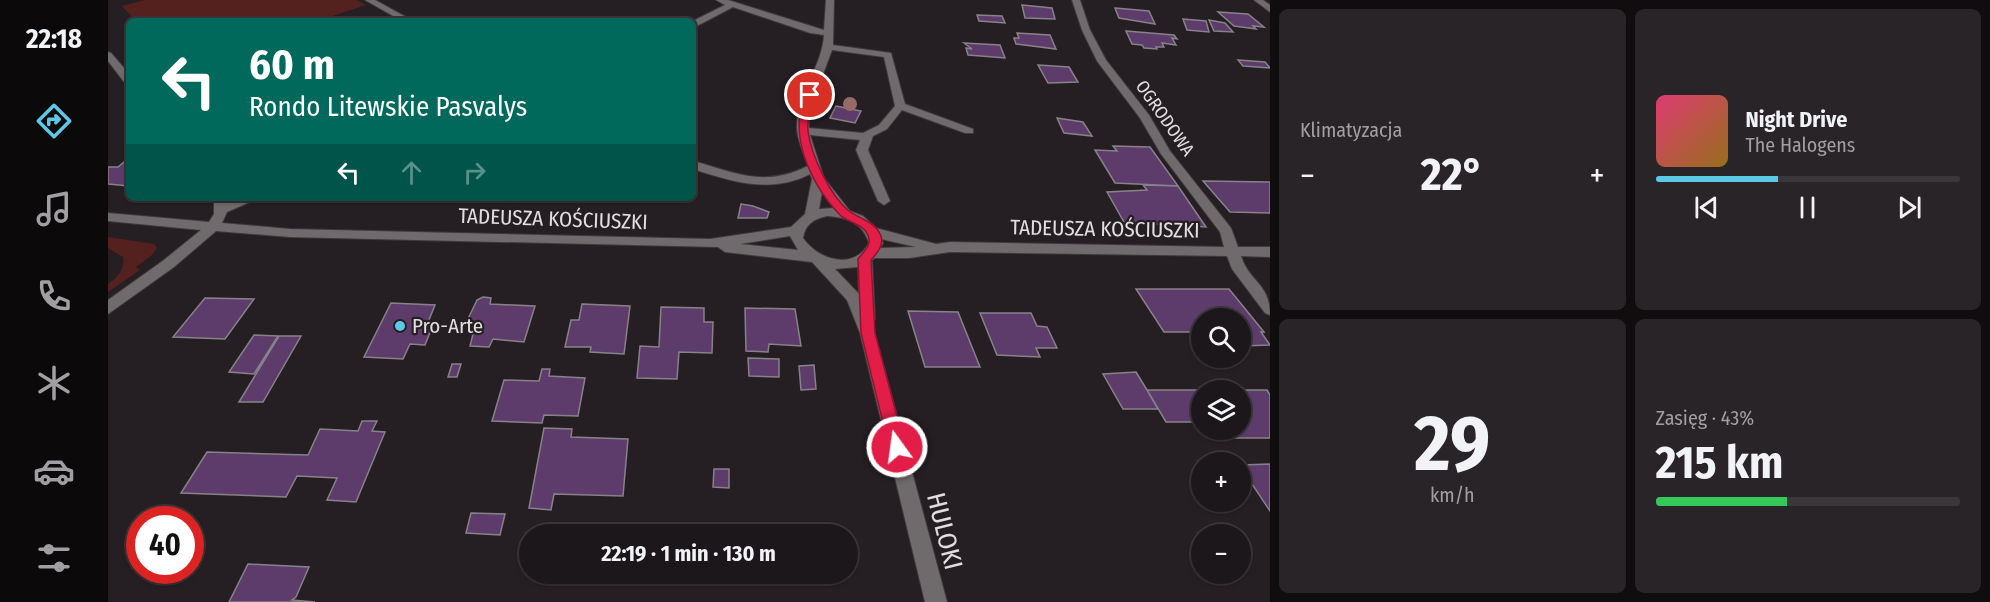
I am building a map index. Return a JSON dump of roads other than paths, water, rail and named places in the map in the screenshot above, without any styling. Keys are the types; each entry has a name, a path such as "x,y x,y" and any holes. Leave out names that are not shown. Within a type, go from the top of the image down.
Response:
{"street":[{"path":"369,0 403,18"},
{"path":"720,0 813,31 830,33"},
{"path":"830,0 828,47 804,112 803,131 816,174 844,214"},
{"name":"OGRODOWA","path":"1076,0 1086,30 1102,61 1144,117 1165,152 1226,231 1237,266 1246,281 1270,309"},
{"path":"1258,0 1270,9"},
{"path":"696,23 733,4"},
{"path":"828,47 888,55 900,106"},
{"path":"108,55 126,77"},
{"path":"900,106 969,130"},
{"path":"803,131 866,137 883,127 900,106"},
{"path":"866,137 862,150 884,201"},
{"path":"696,166 752,183 788,181 816,174"},
{"path":"811,215 816,174"},
{"path":"108,308 163,268 212,227 219,218 221,204 237,201"},
{"path":"827,212 844,214 861,221 873,232 876,243 868,256 843,265 816,259 799,245 796,231 801,222 811,215 827,212"},
{"name":"TADEUSZA KOŚCIUSZKI","path":"108,217 290,232 710,244 816,259"},
{"name":"TADEUSZA KOŚCIUSZKI","path":"710,244 796,231"},
{"name":"TADEUSZA KOŚCIUSZKI","path":"873,232 939,248"},
{"name":"TADEUSZA KOŚCIUSZKI","path":"868,256 939,248 1270,252"},
{"name":"HULOKI","path":"868,256 868,333"},
{"name":"HULOKI","path":"816,259 853,297 868,333 936,602"}],"place":[{"name":"Pro-Arte","path":"400,326"}]}
